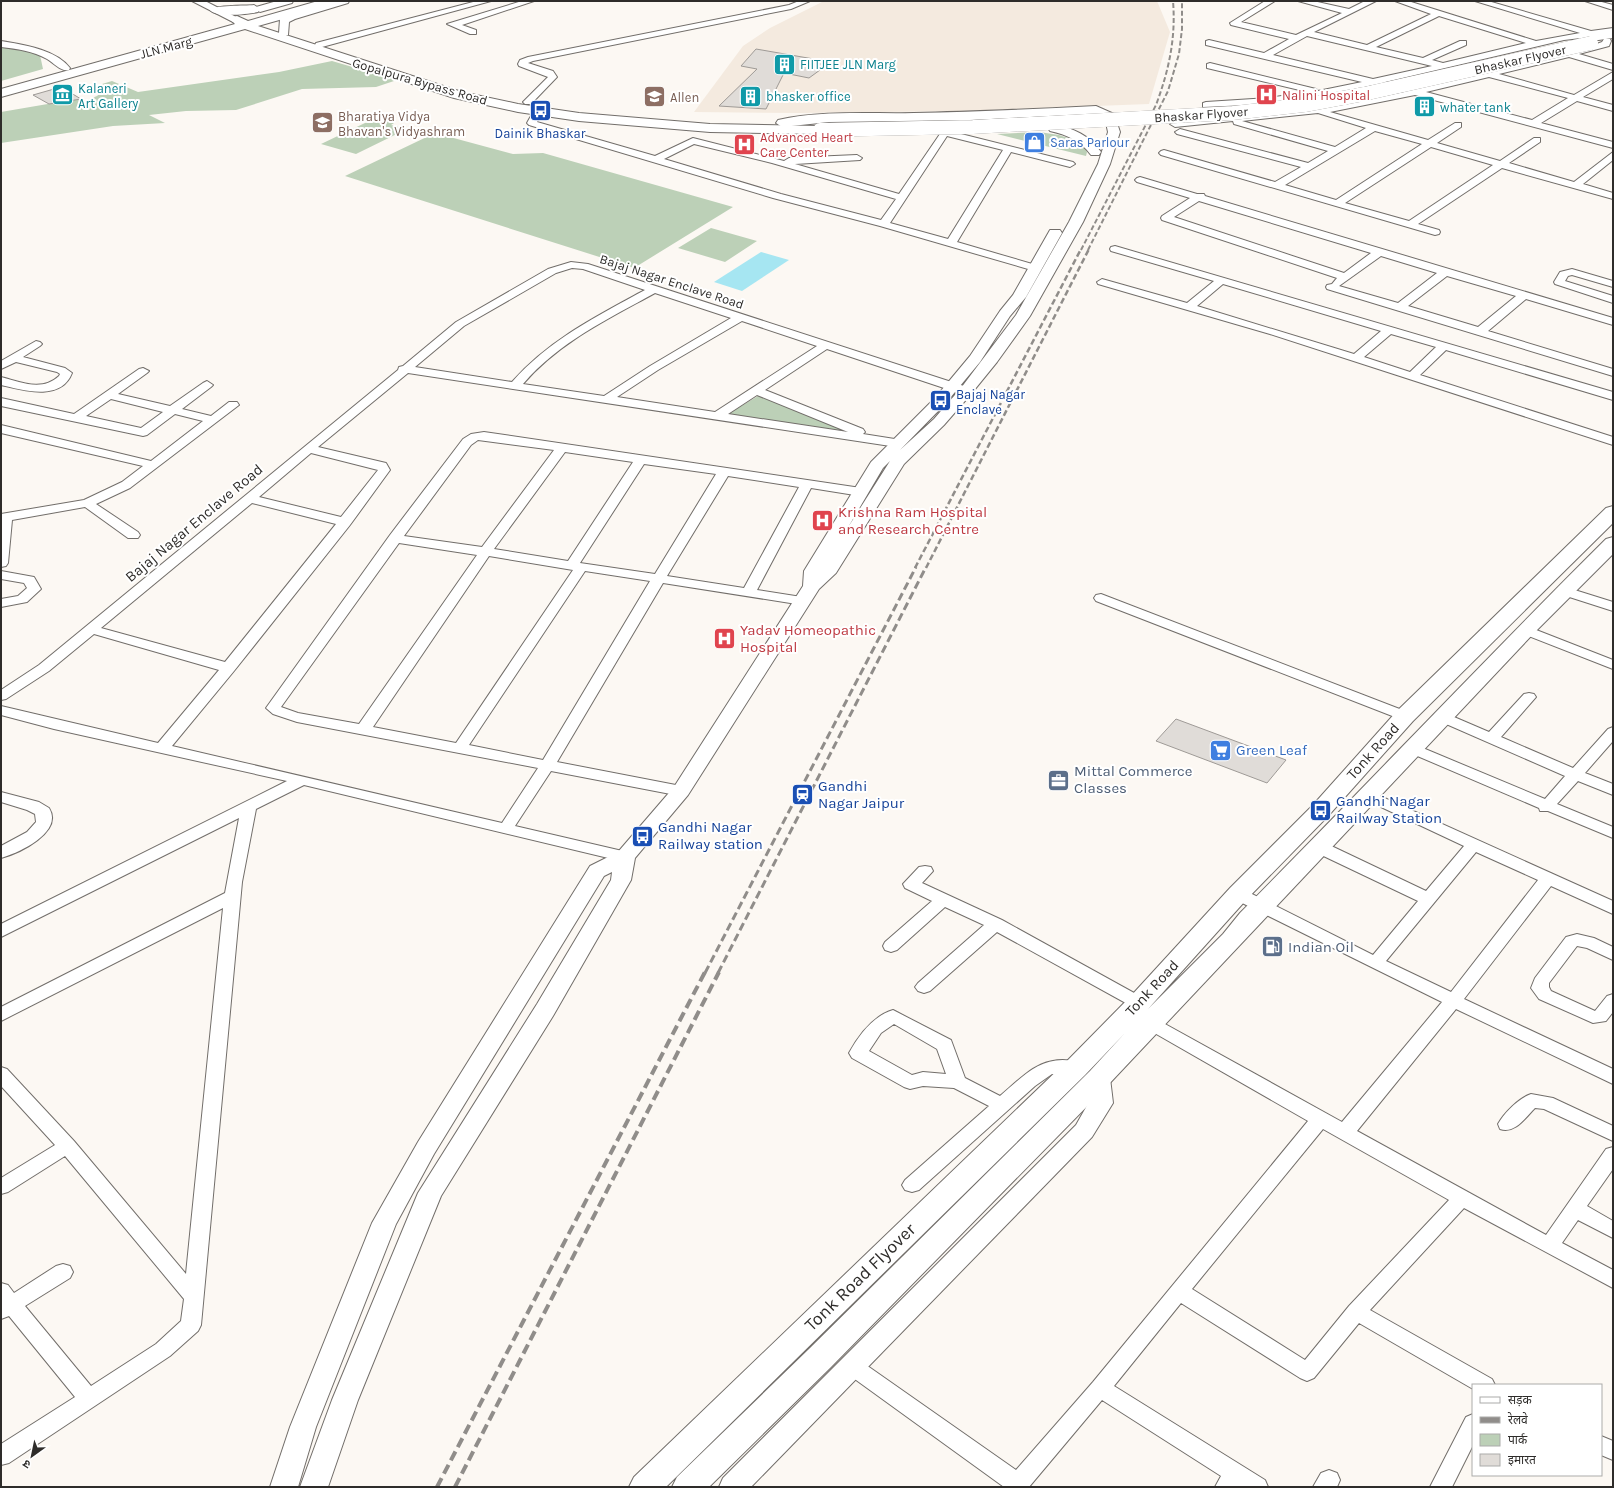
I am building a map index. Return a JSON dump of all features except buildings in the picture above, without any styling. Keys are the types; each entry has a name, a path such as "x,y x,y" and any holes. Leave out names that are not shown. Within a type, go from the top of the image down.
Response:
{"main road":[{"name":"JLN Marg","path":"1,93 139,54 246,21 283,5 305,1"},
{"name":"JLN Marg","path":"1,86 246,21 332,1"},
{"path":"220,12 283,5"},
{"name":"Gopalpura Bypass Road","path":"246,21 255,29 319,45 462,93 528,102 686,119 786,127"},
{"path":"139,54 173,50 216,39 258,35 284,36"},
{"name":"Gopalpura Bypass Road","path":"284,36 462,93 518,108 579,117 710,128 786,127"},
{"name":"Bhaskar Flyover","path":"786,127 973,127 1233,113 1305,105 1364,94 1601,37"},
{"name":"Tonk Road","path":"1087,1073 1139,1003 1238,894 1321,810 1405,716 1613,512"},
{"name":"Tonk Road","path":"1087,1073 1150,1023 1232,940 1261,906 1369,796 1442,717 1526,630 1610,549"},
{"name":"Tonk Road Flyover","path":"645,1487 1087,1073"},
{"name":"Tonk Road Flyover","path":"688,1487 825,1353 1064,1095"}],"street":[{"path":"197,1 220,12 246,21"},
{"path":"284,36 284,21 291,17 344,1"},
{"path":"319,45 487,1"},
{"path":"454,25 530,1"},
{"path":"528,102 553,78 550,73 522,64 523,62 531,59 746,17 790,7 806,1"},
{"path":"1271,1 1234,23 1297,38"},
{"path":"1302,1 1350,12"},
{"path":"1267,55 1306,33 1372,1"},
{"path":"1398,1 1538,44"},
{"path":"1308,166 1178,128 1227,120 1336,109 1415,92 1606,44 1601,37 1482,1"},
{"path":"1589,1 1613,8"},
{"path":"1368,48 1439,13"},
{"path":"430,16 473,32"},
{"path":"1306,33 1443,66"},
{"path":"1206,104 1269,101 1322,93 1538,44 1601,37"},
{"path":"1209,43 1267,55 1415,92 1613,145"},
{"path":"1424,61 1463,43"},
{"path":"1,44 42,52 55,59 66,68"},
{"path":"1567,54 1613,67"},
{"path":"1210,66 1322,93"},
{"path":"1489,74 1613,108"},
{"path":"1532,124 1574,97 1613,75"},
{"path":"1294,97 1315,111 1613,196"},
{"path":"808,593 814,571 877,465 897,443 992,358 1023,316 1048,272 1104,164 1114,132 1110,116 1096,110 975,116 829,118 790,121 786,127 825,134 945,133 1112,126"},
{"path":"535,116 532,123 777,196 884,224 1035,268"},
{"path":"1227,120 1336,150"},
{"path":"1336,204 1458,125"},
{"path":"284,1487 303,1427 384,1223 426,1148 597,871 625,857 681,791 808,593 827,573 898,461 939,422 975,359 1005,314 1019,297 1082,184 1092,163 1101,132 1112,126"},
{"path":"655,160 693,141 710,128"},
{"path":"1054,128 1076,134 1086,141 1095,152"},
{"path":"1276,186 1373,128"},
{"path":"945,133 1070,164"},
{"path":"884,224 945,133"},
{"path":"1410,225 1537,140"},
{"path":"693,141 775,161 902,198"},
{"path":"950,244 1008,149"},
{"path":"1164,153 1435,232"},
{"path":"775,161 859,155 841,180"},
{"path":"1576,185 1613,156"},
{"path":"1140,180 1200,196 1523,296 1613,322"},
{"path":"1200,196 1166,218 1346,276"},
{"path":"1115,249 1613,396"},
{"path":"1380,251 1331,287 1613,373"},
{"name":"Bajaj Nagar Enclave Road","path":"1,696 44,668 403,369 464,321 562,267 584,266 824,346 959,389"},
{"path":"1400,307 1445,272"},
{"path":"1613,284 1572,272 1564,274 1559,282 1613,300"},
{"path":"1189,307 1222,280"},
{"path":"1102,282 1189,307 1613,441"},
{"path":"515,386 544,356 565,339 654,289"},
{"path":"1479,332 1523,296"},
{"path":"605,400 654,368 739,318"},
{"path":"1355,359 1389,330"},
{"path":"1,366 36,344"},
{"path":"716,417 824,346"},
{"path":"1412,377 1444,346"},
{"path":"1,382 43,390 60,382 65,377 66,373 61,370 14,358"},
{"path":"403,369 897,443"},
{"path":"76,418 143,371"},
{"path":"1,402 143,432 207,385"},
{"path":"756,391 880,441"},
{"path":"109,395 213,420"},
{"path":"1,563 4,517 87,503 110,494 154,465 233,405"},
{"path":"1,429 154,465"},
{"path":"681,791 363,730 283,713 273,708 395,538 470,439 484,436 861,492"},
{"path":"162,748 229,668 345,522 382,474 384,468 382,466 309,448"},
{"path":"363,730 485,552 562,448"},
{"path":"460,748 576,566 641,459"},
{"path":"506,828 547,766 660,580 700,509 724,472"},
{"path":"748,593 807,484"},
{"path":"249,498 345,522"},
{"path":"87,503 134,534"},
{"path":"395,538 748,593 808,593"},
{"path":"1,575 30,580 34,589 22,599 1,603"},
{"path":"1565,591 1613,607"},
{"path":"1101,598 1405,716"},
{"path":"91,629 229,668"},
{"path":"1526,630 1613,665"},
{"path":"1491,739 1529,697"},
{"path":"1,710 54,724 302,780 625,857"},
{"path":"1442,717 1573,775 1613,790"},
{"path":"1546,806 1613,732"},
{"path":"1413,749 1613,833"},
{"path":"1,932 302,780"},
{"path":"1369,796 1613,908"},
{"path":"1,797 33,806 43,812 44,822 41,829 36,834 1,853"},
{"path":"1,1456 163,1350 191,1325 233,896 249,807"},
{"path":"1376,963 1474,844"},
{"path":"1319,847 1428,899"},
{"path":"314,1487 345,1400 430,1193 545,1010 621,880 625,857"},
{"path":"925,871 912,884 996,924 1139,1003"},
{"path":"1344,1132 1453,1001 1549,878"},
{"path":"1238,894 1453,1001 1613,1077"},
{"path":"1,1014 233,896"},
{"path":"891,946 943,900"},
{"path":"924,987 996,924"},
{"path":"1613,954 1588,942 1577,940 1572,941 1541,982 1540,988 1545,995 1593,1017 1600,1017 1613,1000"},
{"path":"957,1082 945,1044 893,1016 876,1029 858,1053 910,1082 923,1080 957,1082 1002,1105"},
{"path":"1150,1023 1462,1198 1613,1280"},
{"path":"733,1487 1084,1131 1101,1103 1087,1073 1049,1067 1002,1105 912,1185"},
{"path":"1,1074 67,1146 194,1297"},
{"path":"1507,1124 1531,1100 1547,1103 1613,1134"},
{"path":"852,1366 1017,1485 1100,1388 1320,1119"},
{"path":"1,1187 67,1146"},
{"path":"1549,1246 1613,1154"},
{"path":"1179,1291 1307,1372 1356,1312 1462,1198"},
{"path":"1575,1209 1613,1230"},
{"path":"63,1272 5,1302 88,1399"},
{"path":"1356,1312 1483,1384"},
{"path":"1100,1388 1231,1481 1257,1487"},
{"path":"1441,1487 1472,1425"},
{"path":"1602,1446 1613,1451"}],"shaded area":[{"path":"824,1 1157,1 1170,32 1149,104 964,111 800,113 694,112 743,46 770,28"}],"green space":[{"path":"1,47 24,50 40,55 43,69 1,81"},
{"path":"332,61 397,80 376,87 302,89 236,110 186,111 149,115 165,123 113,126 1,143 1,112 71,100 87,100 97,96 107,87 102,84 112,81 138,92 279,72"},
{"path":"390,121 394,123 391,125 407,129 356,154 321,144 365,123"},
{"path":"1039,132 1059,135 1083,143 1087,152 1086,156 997,134"},
{"path":"435,133 513,154 543,153 733,207 634,268 345,176"},
{"path":"711,228 757,241 725,262 678,248"},
{"path":"758,396 858,433 728,414"}],"water":[{"path":"761,252 789,260 742,291 714,282"}],"railway":[{"path":"1081,250 1156,105 1165,79 1170,54 1174,15 1173,1"},
{"path":"1088,250 1168,91 1179,54 1182,29 1182,1"},
{"path":"915,568 1081,249"},
{"path":"926,568 1089,249"},
{"path":"705,973 916,567"},
{"path":"718,973 926,567"},
{"path":"437,1487 705,972"},
{"path":"455,1487 719,972"}],"place":[{"name":"FIITJEE JLN Marg","path":"785,64"},
{"name":"Kalaneri Art Gallery","path":"62,95"},
{"name":"Nalini Hospital","path":"1267,95"},
{"name":"bhasker office","path":"751,96"},
{"name":"Allen","path":"654,97"},
{"name":"whater tank","path":"1425,107"},
{"name":"Dainik Bhaskar","path":"540,111"},
{"name":"Bharatiya Vidya Bhavan's Vidyashram","path":"322,123"},
{"name":"Saras Parlour","path":"1035,142"},
{"name":"Advanced Heart Care Center","path":"745,144"},
{"name":"Bajaj Nagar Enclave","path":"940,401"},
{"name":"Krishna Ram Hospital and Research Centre","path":"822,521"},
{"name":"Yadav Homeopathic Hospital","path":"725,639"},
{"name":"Green Leaf","path":"1221,750"},
{"name":"Mittal Commerce Classes","path":"1058,780"},
{"name":"Gandhi Nagar Jaipur","path":"802,795"},
{"name":"Gandhi Nagar Railway Station","path":"1321,810"},
{"name":"Gandhi Nagar Railway station","path":"643,836"},
{"name":"Indian Oil","path":"1273,947"}]}
